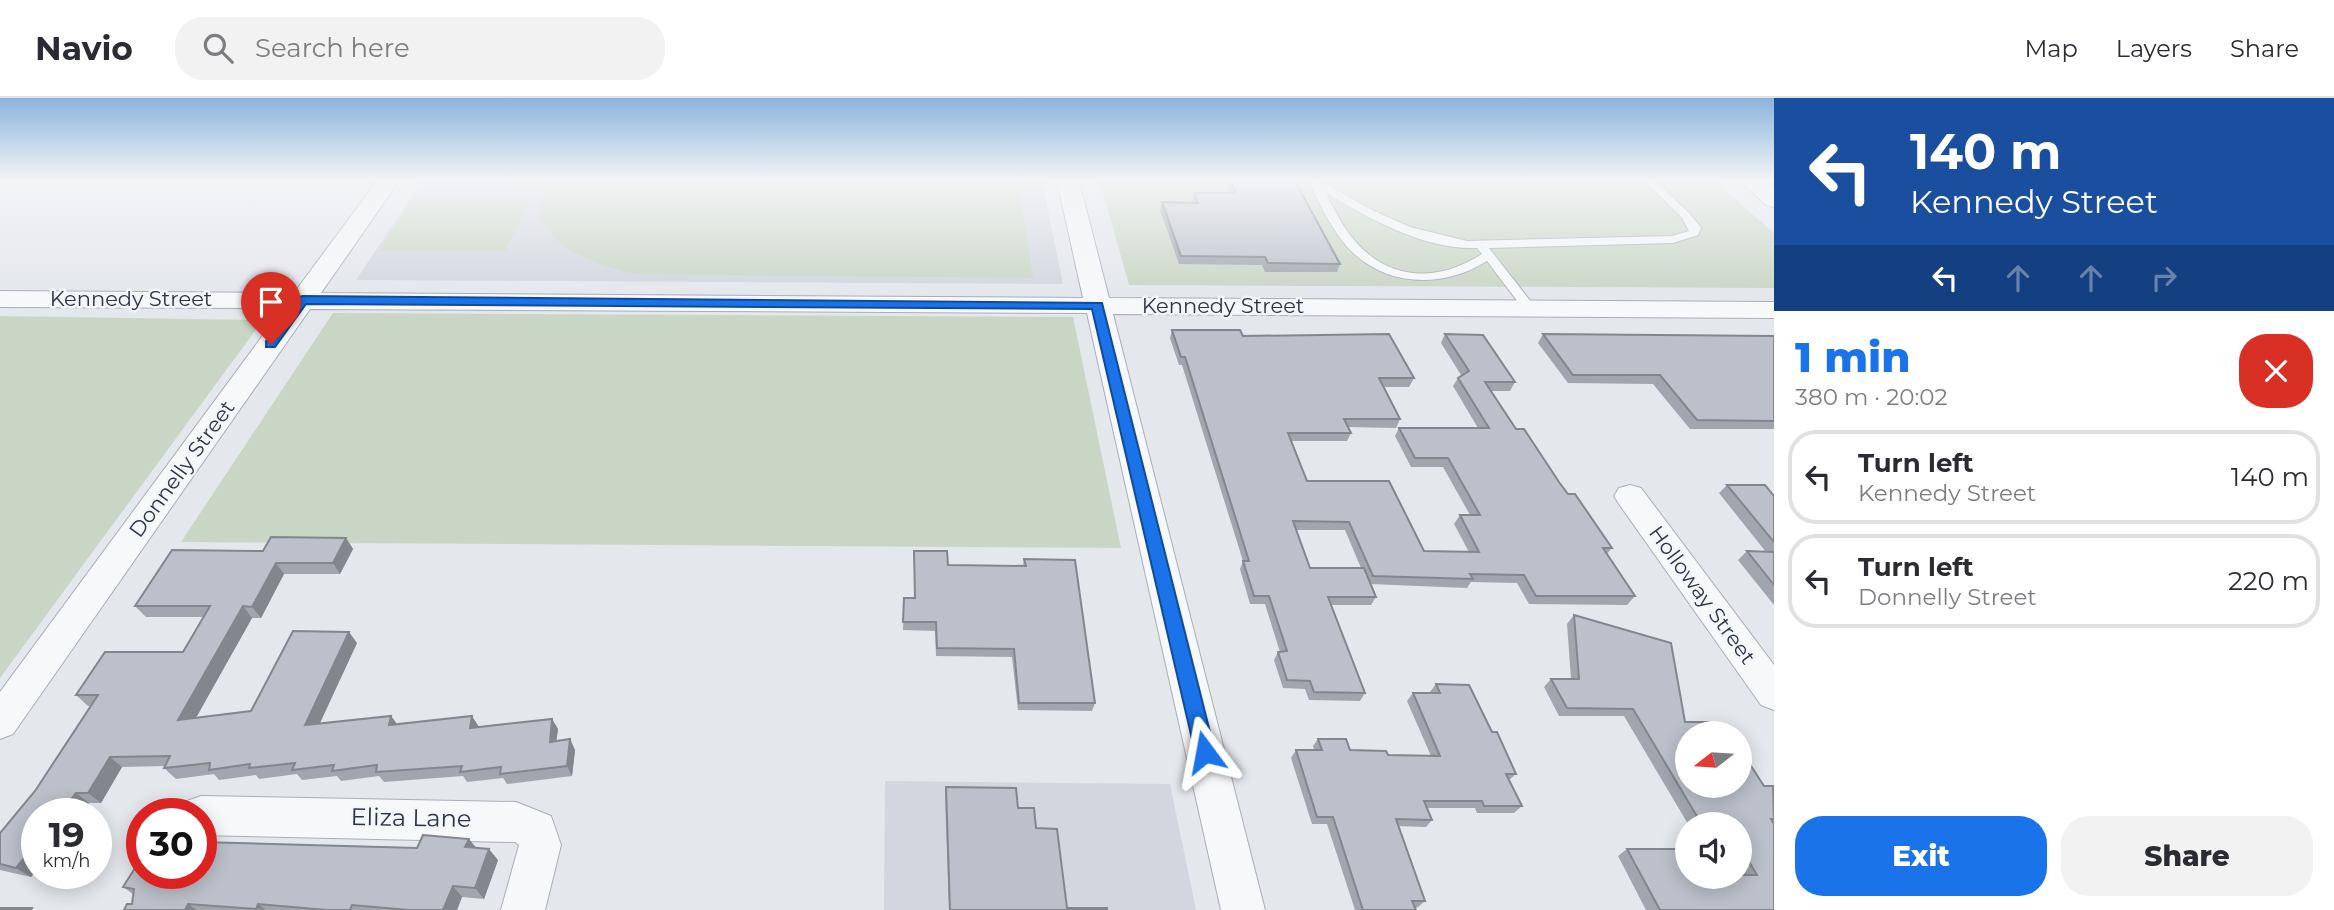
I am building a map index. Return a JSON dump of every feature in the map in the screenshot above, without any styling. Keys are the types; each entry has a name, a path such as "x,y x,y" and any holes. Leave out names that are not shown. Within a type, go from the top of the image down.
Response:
{"street":[{"name":"Donnelly Street","path":"0,722 361,219"},
{"path":"1077,219 1243,910"},
{"name":"Kennedy Street","path":"0,299 1774,310"},
{"name":"Holloway Street","path":"1630,496 1774,694"},
{"name":"Eliza Lane","path":"217,815 516,822 536,830 540,845 523,910"}],"lane":[{"path":"1337,219 1354,247 1386,268 1411,276 1438,277 1461,271 1486,250"},
{"path":"1383,219 1450,243 1486,250 1517,242 1674,239 1694,233 1695,228 1688,219"},
{"path":"1486,250 1529,307"}],"shaded area":[{"path":"397,219 1050,219 1063,284 356,280"},
{"path":"885,781 1170,784 1196,910 884,910"}],"green space":[{"path":"400,219 521,219 505,251 379,251"},
{"path":"542,219 1024,219 1033,278 636,274 581,256 551,234"},
{"path":"1111,219 1758,219 1774,233 1774,288 1129,285"},
{"path":"333,313 1073,317 1121,548 181,542"},
{"path":"0,316 263,320 0,678"}],"building":[{"path":"1168,219 1316,219 1340,264 1268,263 1265,257 1181,256"},
{"path":"1172,330 1240,330 1243,336 1389,334 1414,378 1379,378 1400,419 1344,419 1351,433 1288,433 1307,481 1389,481 1424,551 1479,552 1460,515 1480,515 1448,458 1415,458 1399,428 1489,428 1458,378 1469,371 1445,334 1483,335 1515,382 1485,382 1516,429 1524,429 1568,494 1575,494 1612,548 1603,548 1635,596 1536,596 1524,575 1470,574 1473,579 1373,576 1349,522 1293,521 1310,568 1364,568 1376,597 1328,597 1365,693 1314,692 1310,681 1287,680 1278,652 1287,651 1269,596 1254,596 1243,561 1249,561 1185,357 1181,357"},
{"path":"1543,334 1774,336 1774,421 1697,420 1660,375 1573,375"},
{"path":"1727,485 1765,485 1774,496 1774,542"},
{"path":"271,537 346,538 333,563 276,563 252,607 243,606 178,720 251,711 293,631 349,632 305,725 391,716 389,725 472,716 470,728 552,719 550,742 570,739 567,766 500,774 501,767 460,772 462,766 376,772 377,765 332,771 334,765 292,770 295,763 249,768 250,764 209,770 210,763 164,768 170,756 110,757 88,793 76,793 72,798 29,798 98,695 76,695 105,652 183,652 210,606 135,606 172,550 263,551"},
{"path":"914,551 947,551 948,565 1026,566 1024,559 1075,560 1095,703 1019,703 1014,649 937,648 936,622 903,622 904,598 915,598"},
{"path":"1747,551 1774,552 1774,585"},
{"path":"1574,615 1671,643 1685,721 1675,721 1675,779 1633,709 1567,708 1551,679 1579,679"},
{"path":"1436,684 1469,685 1492,732 1497,732 1516,774 1506,774 1522,806 1484,806 1482,801 1424,801 1432,820 1396,819 1425,901 1412,901 1416,910 1363,910 1333,817 1317,817 1296,750 1322,750 1318,739 1346,739 1350,750 1386,751 1388,755 1440,756 1413,693 1440,693"},
{"path":"1752,768 1764,786 1773,786 1774,819 1771,819 1774,824 1774,910 1660,910 1627,849 1675,849 1675,889 1752,889 1752,875 1757,875 1752,867 1752,812 1694,812 1686,798 1752,798"},
{"path":"946,787 1016,788 1018,808 1034,808 1036,828 1057,829 1067,908 1107,910 950,910"},
{"path":"21,808 21,862 16,868 0,864 0,833"},
{"path":"423,835 469,839 465,847 489,849 475,888 453,886 443,910 352,905 350,910 327,910 258,904 256,909 188,904 185,910 124,910 127,904 132,904 134,889 217,889 217,842 417,848"},
{"path":"0,908 32,908 0,910"}],"route":[{"path":"271,344 303,300 1098,306 1205,752"}]}
